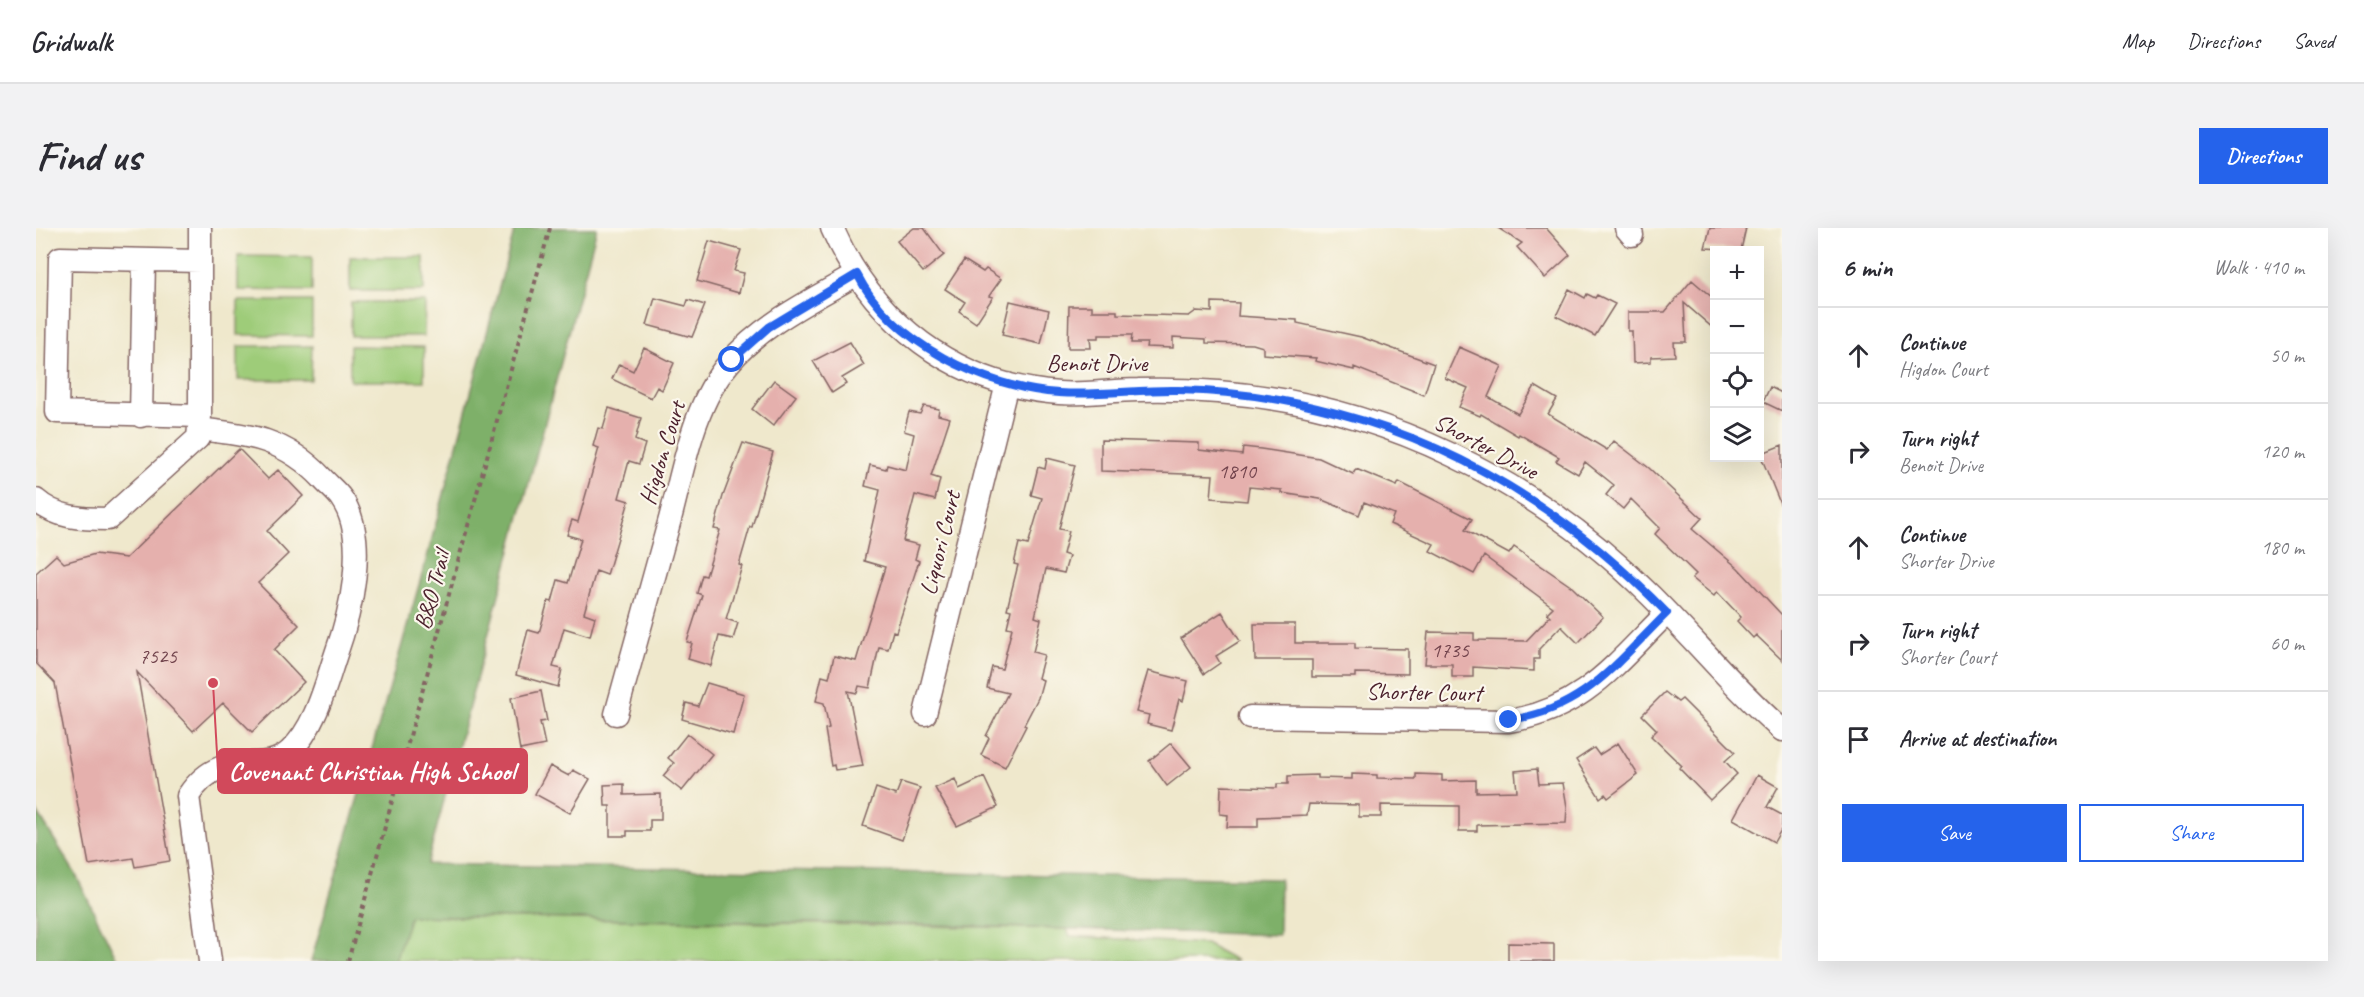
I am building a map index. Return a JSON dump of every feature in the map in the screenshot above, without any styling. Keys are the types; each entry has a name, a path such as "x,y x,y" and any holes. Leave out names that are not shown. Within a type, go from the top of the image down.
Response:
{"street":[{"path":"39,510 77,519 108,519 198,438 200,422 200,228"},
{"name":"Benoit Drive","path":"832,228 857,274 882,308 927,347 978,375 1007,384 1067,393 1179,390"},
{"path":"200,261 60,258 57,412 141,416 200,422 266,441 304,459 342,499 352,528 355,565 348,619 321,699 303,734 290,752 274,759 225,765 206,774 188,796 210,961"},
{"path":"141,416 144,260"},
{"name":"Higdon Court","path":"616,714 695,429 714,384 732,360 754,339 857,274"},
{"name":"Liquori Court","path":"925,714 1007,384"},
{"name":"Shorter Drive","path":"1179,390 1260,397 1319,408 1388,428 1435,447 1507,484 1574,529 1613,561 1782,730"},
{"name":"Shorter Court","path":"1250,717 1509,720 1530,717 1550,712 1586,691 1667,613"}],"path":[{"name":"B&O Trail","path":"348,961 550,228"}],"green space":[{"path":"515,228 597,228 427,864 1280,879 1279,935 934,925 410,916 395,961 311,961 427,557"},
{"path":"238,256 312,257 312,291 238,290"},
{"path":"350,257 424,257 424,291 350,291"},
{"path":"238,301 312,301 312,336 238,335"},
{"path":"351,302 425,302 424,336 351,336"},
{"path":"238,346 312,346 311,380 238,380"},
{"path":"350,346 424,347 424,381 350,381"},
{"path":"36,810 75,873 118,961 36,961"},
{"path":"409,916 1067,929 1070,936 1206,944 1237,961 395,961"}],"building":[{"path":"914,228 924,228 944,255 923,272 897,241"},
{"path":"1498,228 1546,228 1570,255 1545,278 1517,247 1522,243"},
{"path":"1710,228 1746,228 1742,246 1705,248"},
{"path":"709,241 741,250 734,271 744,273 739,293 697,281"},
{"path":"964,260 983,272 986,269 1001,279 989,296 993,297 976,323 959,311 965,302 945,289"},
{"path":"1692,280 1710,296 1710,326 1684,303 1686,342 1674,342 1675,356 1651,357 1651,362 1633,363 1632,331 1628,331 1628,312 1665,312"},
{"path":"1569,289 1585,298 1587,294 1595,298 1597,295 1615,304 1595,336 1556,316"},
{"path":"655,298 686,306 688,300 705,305 692,337 647,325"},
{"path":"1010,301 1049,310 1041,344 1002,335"},
{"path":"1212,302 1239,303 1238,316 1297,320 1297,323 1361,337 1434,364 1424,395 1354,367 1354,370 1315,361 1316,358 1263,354 1263,347 1253,344 1206,343 1206,339 1173,337 1173,348 1146,347 1147,343 1131,343 1132,335 1099,335 1099,338 1090,338 1091,348 1068,348 1069,306 1092,306 1092,311 1117,311 1117,314 1189,316 1196,311 1212,312"},
{"path":"850,342 864,365 842,378 846,384 832,393 813,361"},
{"path":"1459,347 1502,366 1488,397 1518,414 1535,386 1557,399 1548,414 1607,450 1614,441 1649,468 1702,518 1692,529 1738,568 1782,615 1782,660 1756,635 1753,638 1737,621 1741,617 1717,592 1714,596 1692,578 1696,574 1655,534 1660,528 1631,499 1623,509 1606,495 1614,485 1585,462 1578,474 1556,461 1559,457 1519,434 1518,436 1481,414 1480,416 1459,407 1468,388 1445,378"},
{"path":"644,348 674,363 662,390 657,387 651,398 612,379 619,364 633,371"},
{"path":"774,380 796,396 773,426 752,409"},
{"path":"1770,387 1782,393 1782,411 1764,402"},
{"path":"924,406 939,409 938,415 950,418 931,476 940,479 935,500 915,495 903,541 919,545 915,559 919,561 896,632 893,631 888,649 879,647 870,688 859,686 857,693 848,691 863,766 835,770 834,765 831,766 825,729 829,728 824,703 816,701 822,676 829,678 834,656 856,661 885,567 864,561 880,490 865,486 870,465 886,469 887,465 906,470 914,434 904,431 909,412 920,414"},
{"path":"609,408 641,418 635,440 645,444 639,464 629,461 619,498 629,501 607,575 596,571 584,613 595,617 590,636 564,628 553,667 562,669 558,687 516,675 528,630 539,633 548,601 552,602 558,580 568,583 581,539 567,535 572,520 578,522 599,448 593,446 598,428 603,429"},
{"path":"1101,440 1199,443 1199,450 1242,455 1243,447 1261,449 1319,458 1353,474 1356,469 1397,486 1399,482 1472,519 1465,530 1509,554 1514,547 1572,587 1603,617 1578,643 1561,626 1539,649 1539,659 1534,659 1534,671 1473,667 1473,677 1452,677 1452,664 1425,664 1428,632 1474,633 1474,640 1526,641 1550,616 1547,613 1553,607 1484,556 1474,574 1430,551 1434,544 1390,524 1394,514 1364,502 1359,515 1320,499 1282,493 1282,490 1249,487 1247,501 1211,498 1213,475 1101,471"},
{"path":"743,443 773,452 739,565 742,566 726,619 738,623 733,639 719,636 711,666 688,659 692,643 687,642 702,595 697,593 702,575 706,576 720,530 714,529 723,496"},
{"path":"1782,445 1782,508 1763,462 1764,452"},
{"path":"239,449 268,479 278,470 303,496 267,531 288,554 258,583 299,625 274,650 304,682 252,732 223,703 193,731 137,672 170,861 135,867 133,858 89,865 55,683 36,663 36,573 56,555 64,563 95,554 126,558"},
{"path":"1047,458 1075,465 1059,529 1069,531 1063,554 1069,556 1064,573 1046,569 1035,617 1041,619 1033,652 1044,655 1038,678 1043,680 1038,698 1024,725 1026,726 1005,767 981,755 989,738 986,736 1008,693 987,688 992,667 1002,669 1012,628 1007,627 1011,610 1007,609 1018,565 1014,564 1019,543 1028,545 1042,498 1031,495 1038,467 1045,469"},
{"path":"1222,612 1240,641 1216,656 1220,663 1204,674 1181,638"},
{"path":"1254,624 1295,624 1295,643 1355,643 1355,648 1408,649 1408,674 1355,673 1355,677 1312,677 1312,660 1255,660"},
{"path":"1148,671 1188,681 1183,701 1179,699 1171,730 1147,724 1149,715 1136,712"},
{"path":"707,683 744,694 733,734 682,719 686,703 698,706"},
{"path":"541,691 547,721 540,722 545,745 520,750 511,698"},
{"path":"1665,692 1678,702 1682,699 1735,752 1725,761 1737,774 1710,800 1679,768 1682,766 1651,736 1657,730 1642,715"},
{"path":"687,734 712,754 682,791 663,776 674,763 668,758"},
{"path":"1171,743 1191,767 1167,786 1149,761"},
{"path":"1618,743 1638,775 1608,798 1605,794 1600,798 1576,760 1594,748 1599,755"},
{"path":"550,766 569,776 573,770 590,779 570,813 535,794"},
{"path":"1537,769 1539,784 1563,783 1567,807 1566,823 1477,825 1477,831 1459,831 1459,806 1381,805 1381,817 1359,817 1359,805 1309,804 1307,815 1258,817 1258,827 1227,827 1228,815 1220,814 1221,786 1277,788 1277,784 1288,784 1288,776 1318,775 1318,778 1352,779 1352,774 1377,775 1377,778 1416,779 1416,774 1442,775 1442,781 1476,780 1476,792 1517,791 1515,771"},
{"path":"1757,775 1778,787 1767,807 1782,815 1782,828 1774,842 1733,819"},
{"path":"984,777 998,807 957,826 935,788 955,779 959,789"},
{"path":"901,782 920,788 902,840 863,826 876,788 896,795"},
{"path":"624,784 624,795 661,794 661,820 650,820 650,831 627,831 627,836 610,836 610,806 605,806 604,785"},
{"path":"1508,943 1554,944 1554,961 1508,961"}],"place":[{"name":"Covenant Christian High School","path":"213,683"}],"route":[{"path":"732,360 746,345 769,327 857,274 861,283 882,308 919,341 943,358 998,382 1057,393 1179,390 1260,397 1319,408 1359,419 1417,439 1453,455 1507,484 1574,529 1605,554 1667,613 1603,676 1570,702 1550,712 1509,720"}]}
